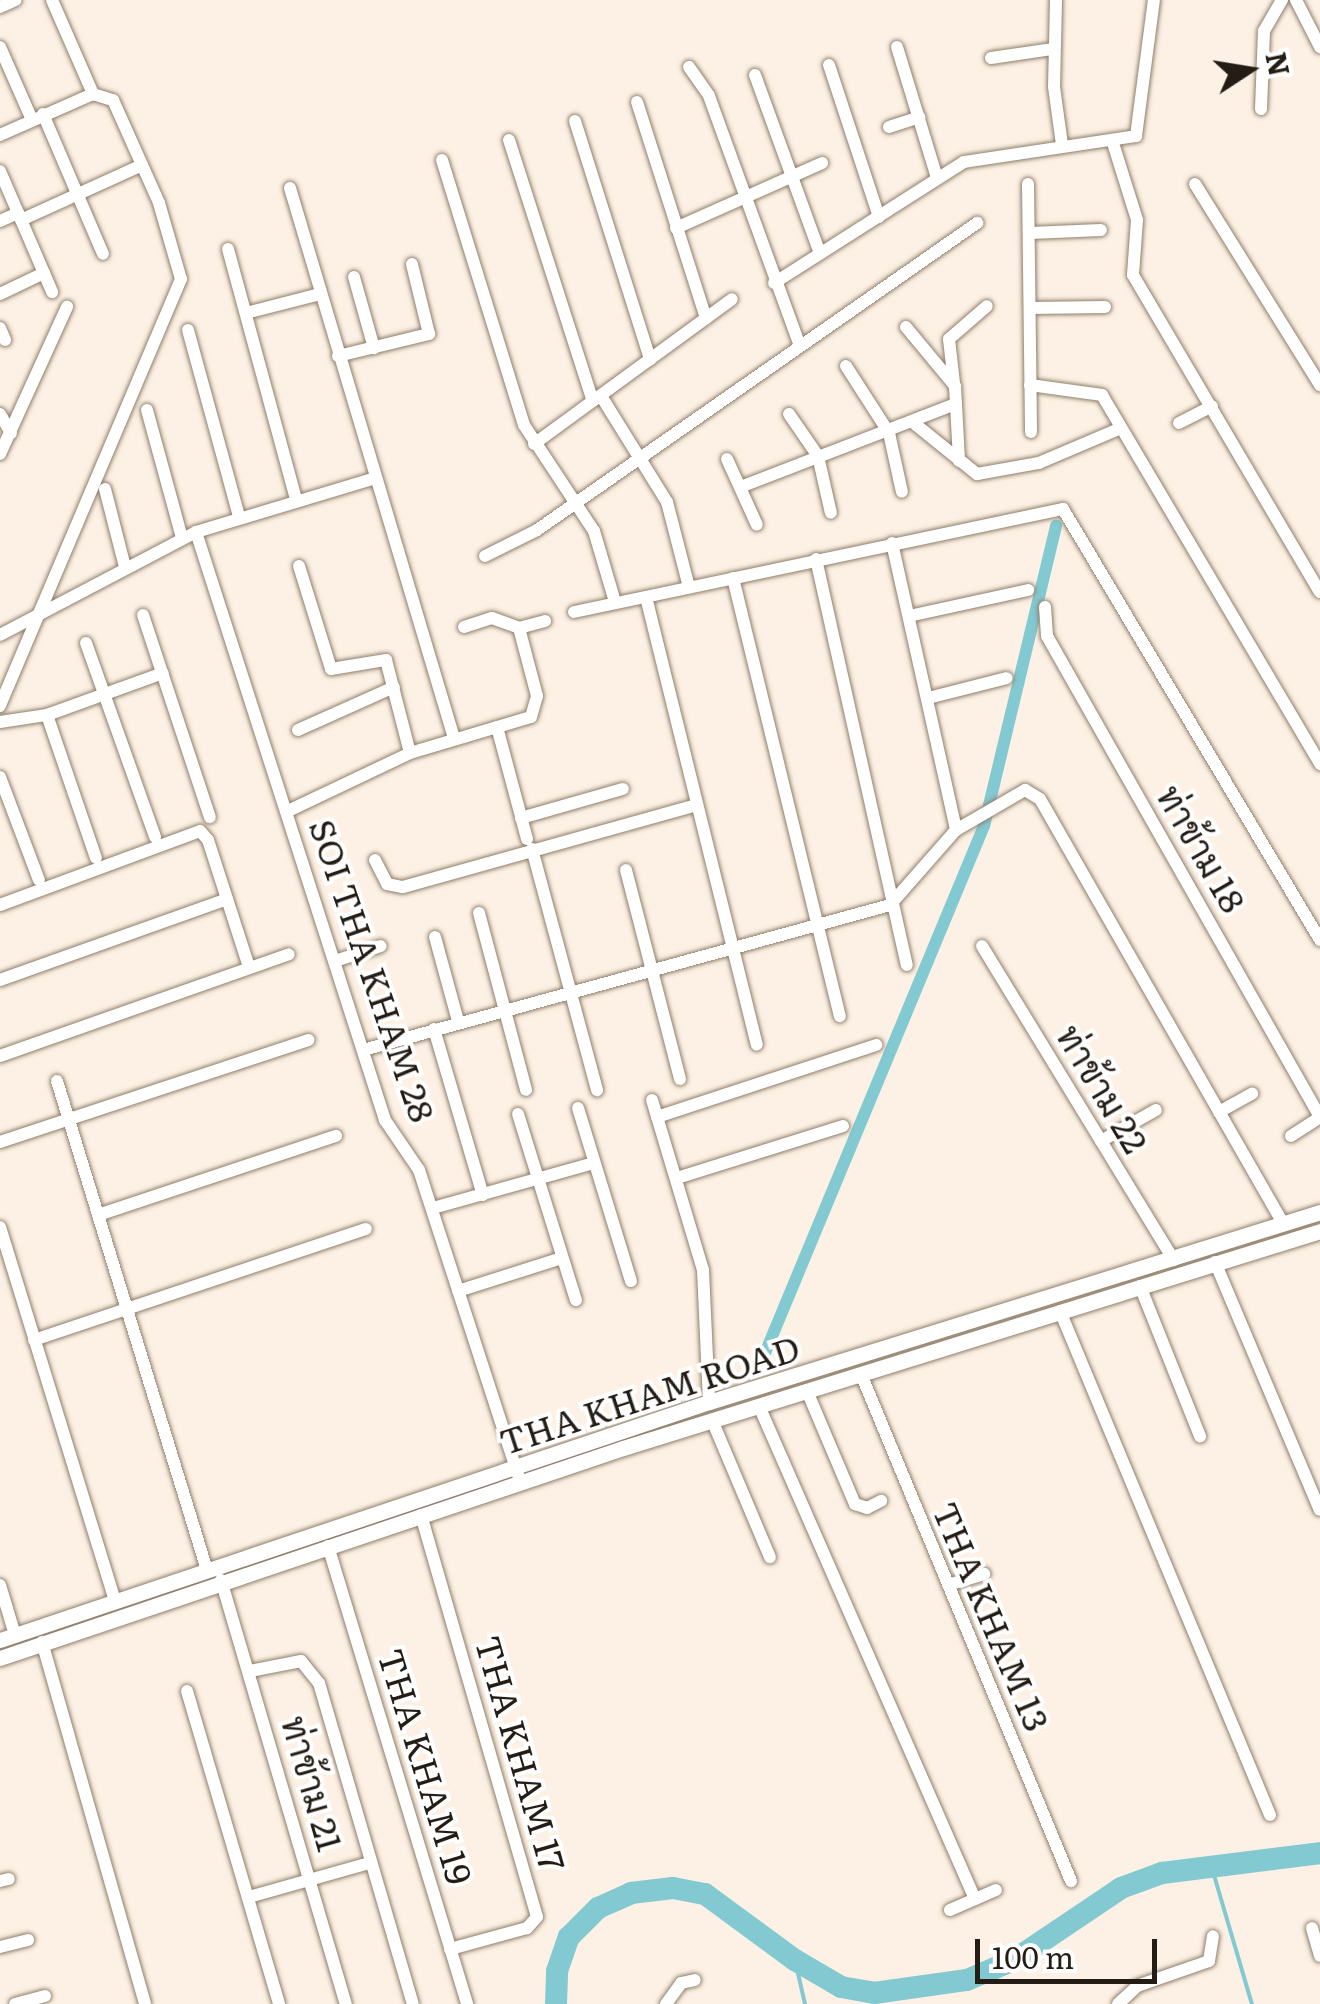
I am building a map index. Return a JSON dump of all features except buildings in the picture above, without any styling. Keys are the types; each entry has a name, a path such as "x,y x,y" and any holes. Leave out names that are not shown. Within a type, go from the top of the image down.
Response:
{"street":[{"path":"0,7 16,0"},
{"path":"52,0 93,94"},
{"path":"1056,0 1053,50 1062,145"},
{"path":"774,283 974,158 1112,140 1140,132 1154,0"},
{"path":"1261,109 1264,31 1282,0"},
{"path":"1296,0 1320,47"},
{"path":"0,47 77,194 103,254"},
{"path":"898,48 937,178"},
{"path":"991,58 1053,50"},
{"path":"829,64 880,217"},
{"path":"690,68 708,96 743,201 800,346"},
{"path":"755,75 820,254"},
{"path":"0,135 93,94 113,100 178,259 180,294 33,616 0,706"},
{"path":"638,102 706,318"},
{"path":"889,126 919,118"},
{"path":"575,121 650,360"},
{"path":"509,140 597,398 667,502 689,587"},
{"path":"1112,140 1137,220 1134,275 1320,592"},
{"path":"442,160 534,444 578,502 615,602"},
{"path":"676,228 822,163"},
{"path":"0,221 77,194 142,165"},
{"path":"0,171 52,292"},
{"path":"1028,184 1031,432"},
{"path":"1196,184 1320,385"},
{"path":"290,188 372,479 454,738"},
{"path":"484,556 578,502 977,222"},
{"path":"1030,233 1102,230"},
{"path":"228,249 296,499"},
{"path":"338,356 429,334 412,264"},
{"path":"0,294 44,274"},
{"path":"354,277 374,348"},
{"path":"246,313 320,294"},
{"path":"534,444 732,299"},
{"path":"960,462 949,339 987,306"},
{"path":"1031,308 1105,307"},
{"path":"0,454 67,308"},
{"path":"906,326 955,386"},
{"path":"188,330 239,516"},
{"path":"846,366 889,432 902,492"},
{"path":"1030,385 1095,390 1320,764"},
{"path":"744,486 915,424 956,404"},
{"path":"1178,423 1212,406"},
{"path":"147,410 182,538"},
{"path":"0,414 11,432"},
{"path":"788,414 818,456 831,513"},
{"path":"915,424 935,434 972,473 1039,463 1121,428"},
{"path":"726,459 744,486 757,524"},
{"path":"0,635 196,532 372,479"},
{"path":"105,489 125,567"},
{"path":"574,612 1026,512 1063,508 1320,940"},
{"name":"SOI THA KHAM 28","path":"196,532 386,1120 419,1170 518,1476"},
{"path":"892,543 956,830"},
{"path":"816,559 890,905 908,966"},
{"path":"299,566 331,669 381,657 394,687 410,753"},
{"path":"732,578 840,1016"},
{"path":"909,616 1028,590"},
{"path":"646,597 758,1044"},
{"name":"ท่าข้าม 18","path":"1045,607 1047,636 1320,1117"},
{"path":"142,615 210,816"},
{"path":"464,627 492,618 519,628 545,621"},
{"path":"288,811 410,753 497,727 537,709 519,628"},
{"path":"86,642 155,837"},
{"path":"0,722 48,715 163,673"},
{"path":"928,698 1007,678"},
{"path":"298,730 394,687"},
{"path":"48,715 96,858"},
{"path":"497,727 597,1090"},
{"path":"0,777 38,880"},
{"path":"521,818 623,789"},
{"path":"363,1050 572,988 890,905 956,830 1020,790 1040,798 1283,1223"},
{"path":"375,860 387,884 404,886 530,844 697,805"},
{"path":"0,904 205,834 249,968"},
{"path":"626,870 680,1080"},
{"path":"0,980 227,900"},
{"path":"479,913 526,1090"},
{"path":"434,938 458,1021"},
{"path":"334,961 381,946"},
{"name":"ท่าข้าม 22","path":"982,946 1174,1260"},
{"path":"0,1056 289,954"},
{"path":"434,1028 483,1195"},
{"path":"0,1142 309,1040"},
{"path":"658,1117 876,1046"},
{"name":"ท่าข้าม 21","path":"57,1081 214,1575 250,1671 346,2004"},
{"path":"1220,1112 1252,1094"},
{"path":"652,1100 703,1270 709,1402"},
{"path":"578,1108 630,1281"},
{"path":"1101,1141 1156,1110"},
{"path":"518,1114 576,1300"},
{"path":"1290,1136 1320,1117"},
{"path":"677,1178 843,1126"},
{"path":"98,1215 336,1136"},
{"path":"432,1208 594,1163"},
{"name":"THA KHAM ROAD","path":"5,1634 328,1546 421,1515 709,1402 1320,1212"},
{"path":"0,1226 115,1601"},
{"path":"34,1340 366,1229"},
{"name":"THA KHAM ROAD","path":"0,1658 214,1575 518,1476 759,1406 1320,1231"},
{"path":"458,1291 562,1258"},
{"path":"1214,1262 1320,1510"},
{"path":"1140,1286 1200,1436"},
{"path":"1060,1311 1270,1815"},
{"path":"996,1312 1001,1329"},
{"name":"THA KHAM 13","path":"861,1374 1071,1880"},
{"path":"808,1391 855,1504 866,1508 881,1501"},
{"path":"759,1406 974,1900"},
{"path":"712,1420 770,1557"},
{"name":"THA KHAM 17","path":"421,1515 537,1917 526,1928 450,1949"},
{"name":"THA KHAM 19","path":"328,1546 467,2004"},
{"path":"948,1585 984,1574"},
{"path":"0,1585 5,1634"},
{"path":"42,1642 145,2004"},
{"path":"250,1671 301,1661 312,1668 412,2004"},
{"path":"187,1691 279,2004"},
{"path":"249,1897 370,1863"},
{"path":"950,1910 996,1890"},
{"path":"1312,1928 1320,1956"},
{"path":"1118,2004 1137,1986 1209,1960 1213,1936"},
{"path":"0,1947 28,1940"},
{"path":"666,2004 681,1983 694,1980"},
{"path":"15,2004 44,1996"}],"waterway":[{"path":"758,1370 984,826 1056,525"},
{"path":"556,2004 557,1971 569,1937 598,1908 631,1893 673,1888 705,1894 795,1960 841,1987 874,1993 967,1980 1014,1960 1121,1888 1162,1873 1320,1853"},
{"path":"1211,1865 1252,2004"},
{"path":"795,1960 805,2004"}]}
